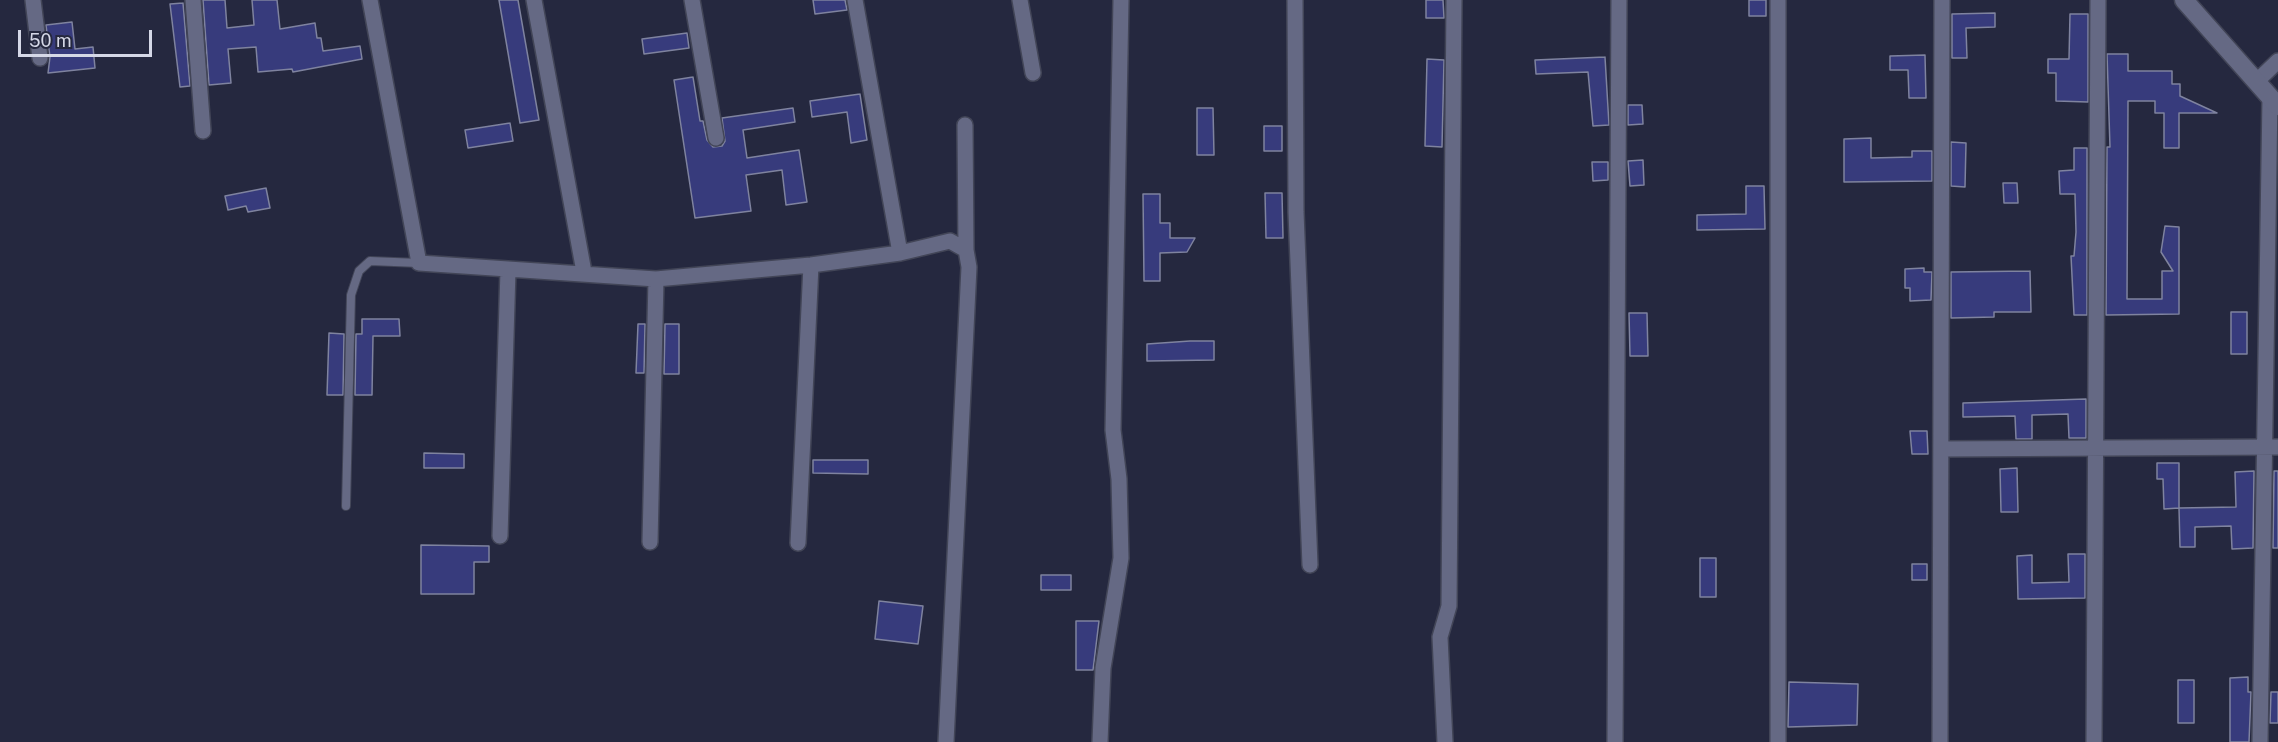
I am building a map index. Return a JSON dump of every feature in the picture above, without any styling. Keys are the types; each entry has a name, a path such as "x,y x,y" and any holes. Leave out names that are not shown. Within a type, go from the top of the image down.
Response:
{"street":[{"path":"33,0 40,58"},
{"path":"193,0 203,131"},
{"path":"370,0 419,263 508,270 584,272 656,279 811,265 900,253 950,241 966,250"},
{"path":"534,0 584,272"},
{"path":"692,0 716,138"},
{"path":"855,0 900,253"},
{"path":"1020,0 1033,73"},
{"path":"1100,742 1103,668 1121,558 1119,479 1113,430 1121,0"},
{"path":"1295,0 1296,212 1310,565"},
{"path":"1445,742 1440,637 1449,606 1454,0"},
{"path":"1615,742 1619,0"},
{"path":"1778,0 1778,742"},
{"path":"1940,742 1942,0"},
{"path":"2094,742 2098,0"},
{"path":"2184,0 2274,102 2271,447 2260,742"},
{"path":"2256,82 2278,61"},
{"path":"946,742 969,267 966,250 965,125"},
{"path":"798,543 811,265"},
{"path":"500,537 508,270"},
{"path":"650,542 656,279"},
{"path":"1941,449 2096,446 2271,447"}],"lane":[{"path":"346,507 351,295 359,271 370,261 419,263"}],"building":[{"path":"203,0 225,0 227,28 254,25 252,0 277,0 280,29 315,23 317,38 321,38 323,51 360,46 362,59 293,72 292,69 258,72 256,47 228,49 231,83 209,85"},
{"path":"499,0 518,0 539,120 520,123"},
{"path":"813,0 845,0 847,10 815,14"},
{"path":"1426,0 1443,0 1444,18 1426,18"},
{"path":"1749,0 1766,0 1766,16 1749,16"},
{"path":"183,3 190,86 180,87 170,4"},
{"path":"1995,13 1995,27 1966,28 1967,58 1952,58 1952,14"},
{"path":"2070,14 2088,14 2088,102 2056,101 2056,73 2048,73 2048,59 2069,59"},
{"path":"72,22 75,49 93,47 95,68 48,73 50,57 46,25"},
{"path":"687,33 689,48 644,54 642,39"},
{"path":"2107,54 2128,54 2128,71 2172,71 2172,84 2180,84 2180,96 2217,113 2179,113 2179,148 2164,148 2164,113 2155,113 2155,101 2128,101 2127,299 2162,299 2162,271 2173,271 2161,252 2165,226 2179,227 2179,314 2106,315 2107,147 2110,147"},
{"path":"1925,55 1926,98 1909,98 1908,70 1890,70 1890,56"},
{"path":"1605,57 1609,125 1593,126 1588,72 1536,74 1535,60"},
{"path":"1427,59 1444,60 1442,147 1425,146"},
{"path":"693,77 700,121 703,121 707,140 713,147 722,146 725,141 722,118 793,108 795,122 743,130 747,158 799,150 807,202 786,205 782,170 746,175 751,211 695,218 674,80"},
{"path":"860,94 867,140 851,143 847,112 812,117 810,101"},
{"path":"1628,105 1642,105 1643,124 1628,125"},
{"path":"1197,108 1213,108 1214,155 1197,155"},
{"path":"510,123 513,141 468,148 465,130"},
{"path":"1264,126 1282,126 1282,151 1264,151"},
{"path":"1871,138 1871,158 1912,157 1912,151 1932,151 1932,181 1844,182 1844,139"},
{"path":"1951,142 1966,143 1965,187 1951,186"},
{"path":"2074,148 2087,148 2087,315 2074,315 2071,256 2074,256 2076,232 2075,194 2060,194 2059,171 2074,170"},
{"path":"1643,160 1644,185 1630,186 1628,161"},
{"path":"1592,162 1608,162 1608,180 1593,181"},
{"path":"2003,183 2017,183 2018,203 2004,203"},
{"path":"1746,186 1764,186 1765,229 1697,230 1697,215 1746,214"},
{"path":"266,188 270,208 248,212 246,206 228,210 225,196"},
{"path":"1265,193 1282,193 1283,238 1266,238"},
{"path":"1143,194 1160,194 1160,223 1170,223 1170,238 1195,238 1187,252 1160,253 1160,281 1144,281"},
{"path":"1924,268 1924,272 1932,272 1931,300 1910,301 1910,288 1905,288 1905,269"},
{"path":"2030,271 2031,312 1994,312 1994,317 1951,318 1951,272"},
{"path":"2231,312 2247,312 2247,354 2231,354"},
{"path":"1629,313 1647,313 1648,356 1630,356"},
{"path":"362,319 399,319 400,336 373,336 372,395 355,395 356,334 362,334"},
{"path":"638,324 645,324 644,373 636,373"},
{"path":"665,324 679,324 679,374 664,374"},
{"path":"329,333 344,334 343,395 327,395"},
{"path":"1214,341 1214,360 1147,361 1147,344"},
{"path":"2086,399 2086,438 2069,438 2068,414 2032,415 2032,439 2016,439 2015,416 1963,417 1963,403"},
{"path":"1910,431 1927,431 1928,454 1912,454"},
{"path":"424,453 464,454 464,468 424,468"},
{"path":"813,460 868,460 868,474 813,473"},
{"path":"2157,463 2179,463 2179,508 2164,509 2163,479 2157,479"},
{"path":"2017,468 2018,512 2001,512 2000,469"},
{"path":"2254,471 2253,548 2232,549 2231,526 2195,527 2195,547 2180,547 2179,508 2236,507 2235,472"},
{"path":"2274,471 2278,471 2278,548 2273,548"},
{"path":"421,545 489,546 489,562 474,562 474,594 421,594"},
{"path":"2068,554 2085,554 2085,598 2018,599 2017,556 2032,555 2032,583 2069,582"},
{"path":"1700,558 1716,558 1716,597 1700,597"},
{"path":"1912,564 1927,564 1927,580 1912,580"},
{"path":"1041,575 1071,575 1071,590 1041,590"},
{"path":"879,601 923,606 918,644 875,639"},
{"path":"1076,621 1099,621 1093,670 1076,670"},
{"path":"2248,677 2248,692 2251,692 2249,742 2230,742 2230,678"},
{"path":"2178,680 2194,680 2194,723 2178,723"},
{"path":"1789,682 1858,684 1857,725 1788,727"},
{"path":"2271,692 2278,692 2278,723 2270,723"}]}
